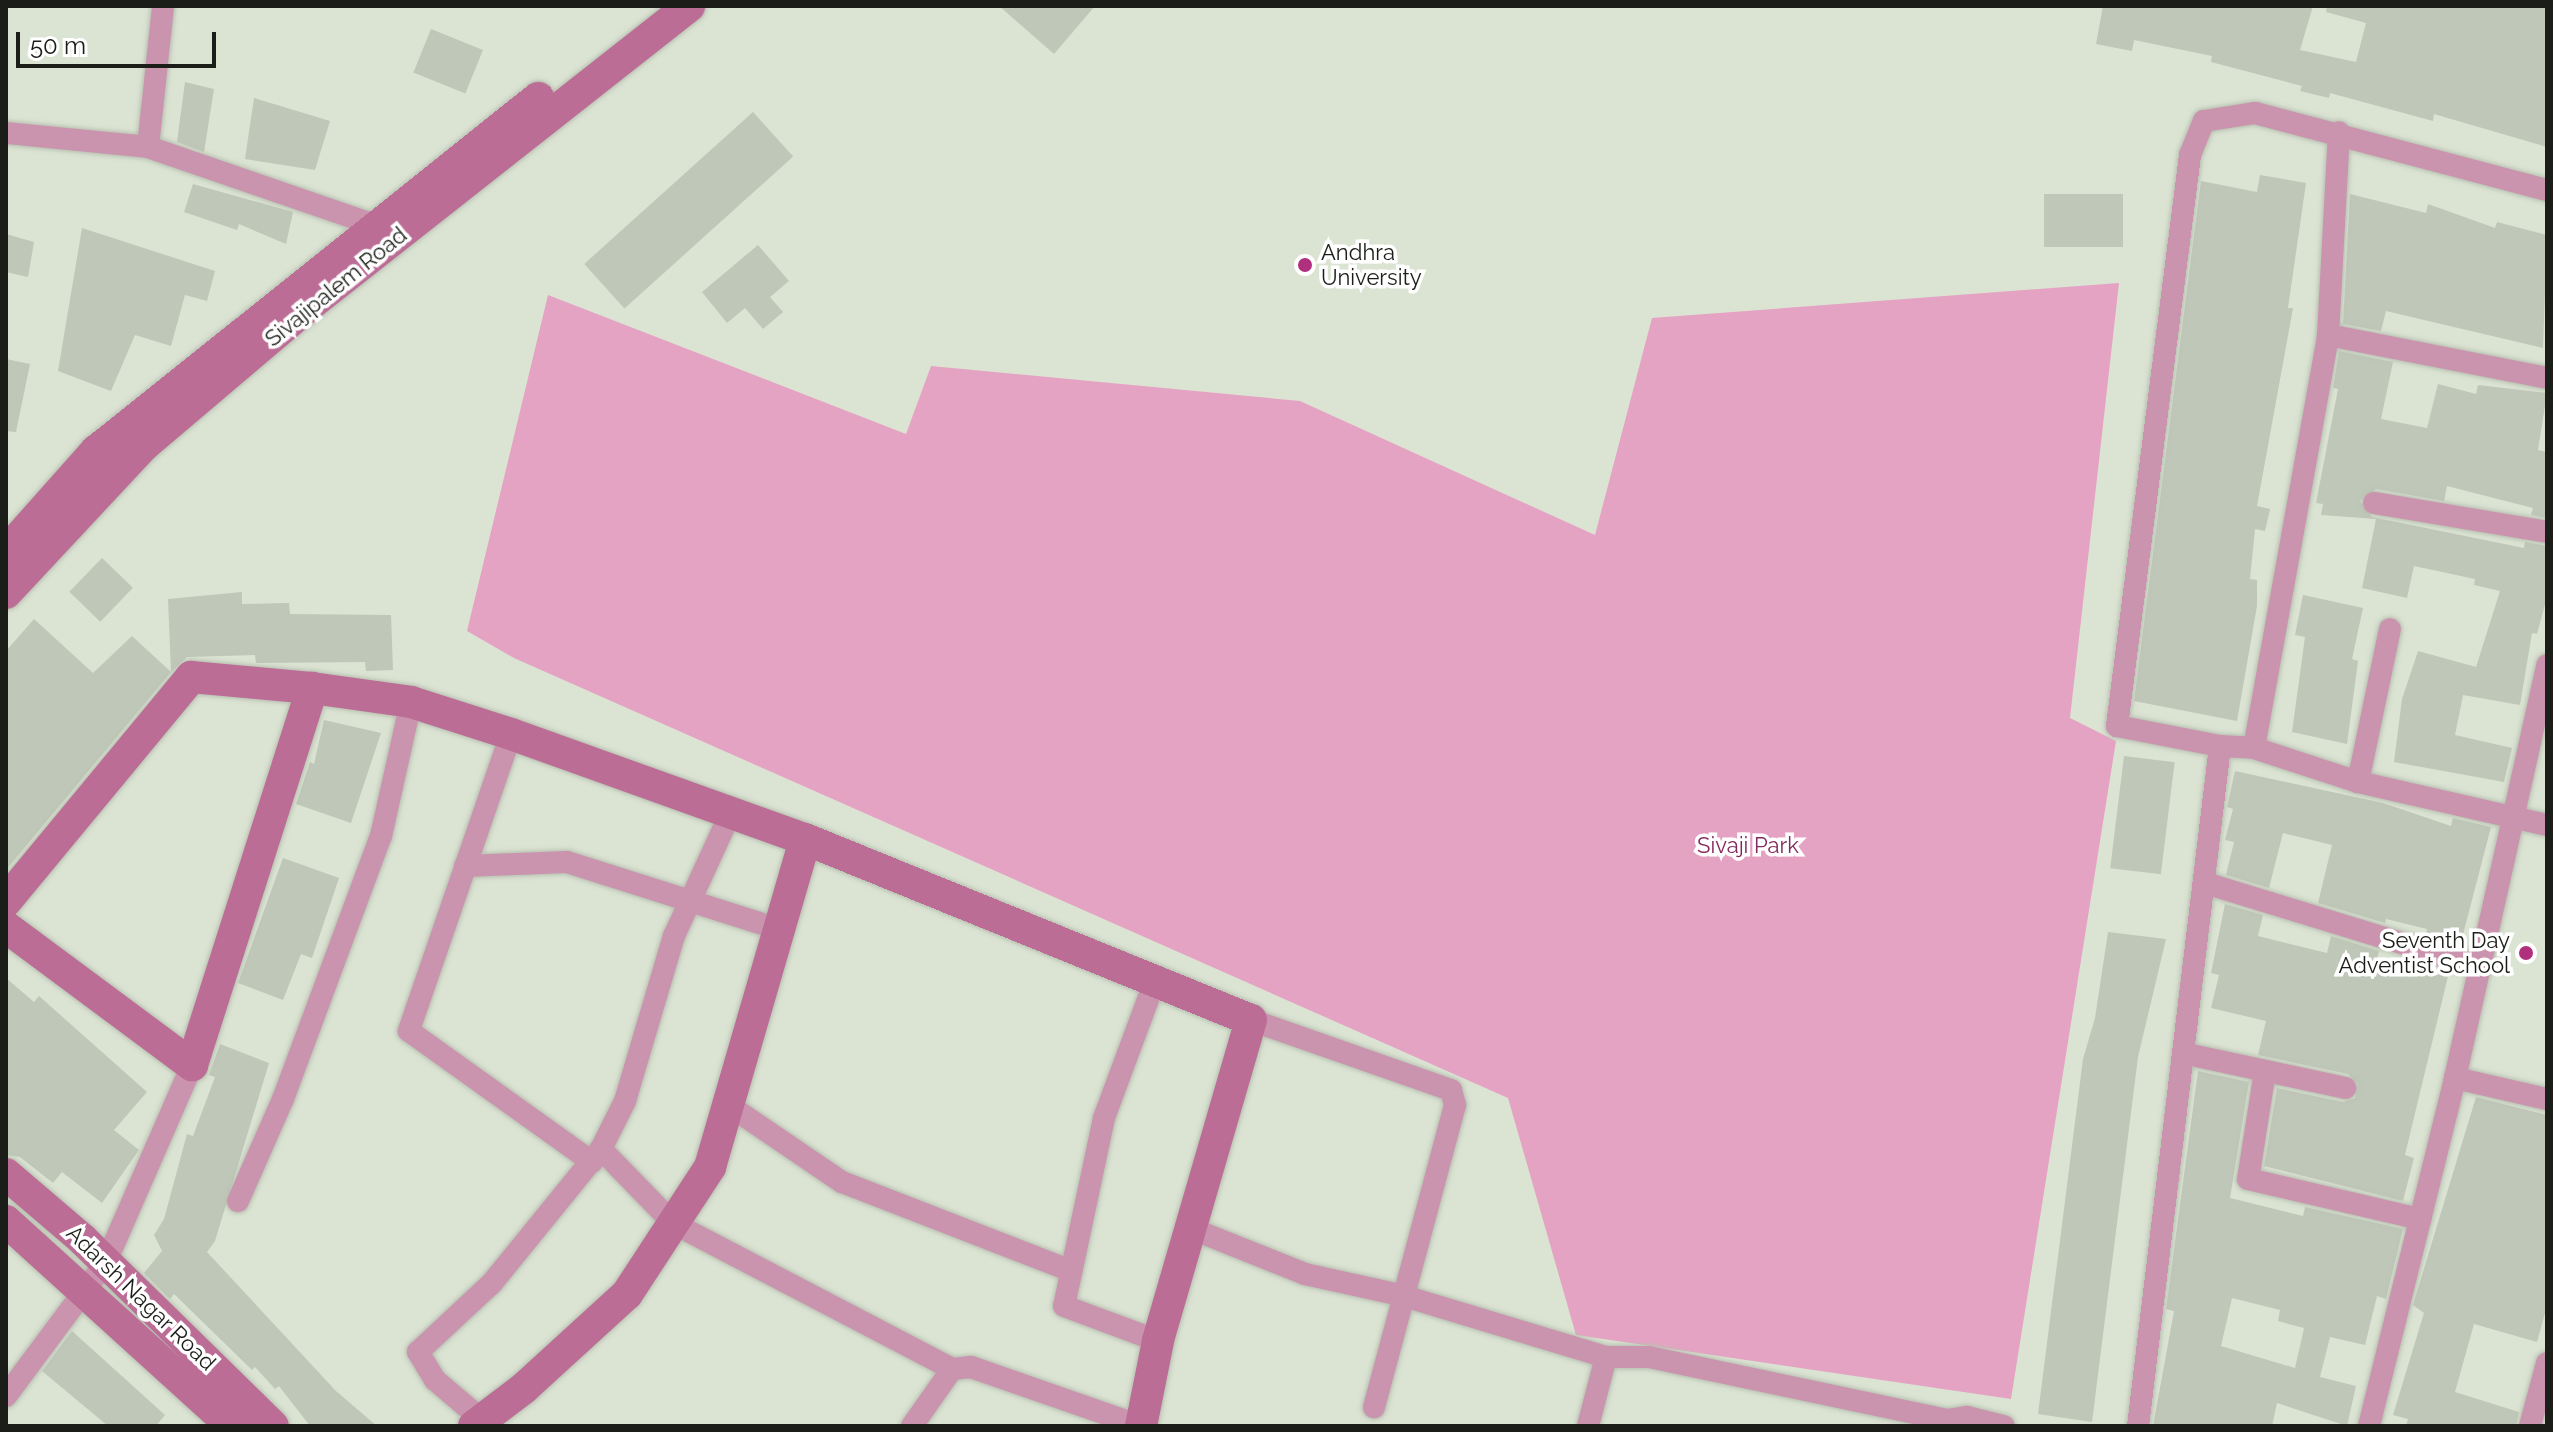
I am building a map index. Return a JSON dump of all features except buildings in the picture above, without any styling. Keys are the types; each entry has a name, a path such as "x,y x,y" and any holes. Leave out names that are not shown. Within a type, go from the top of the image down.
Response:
{"street":[{"path":"148,147 163,6"},
{"name":"Sivajipalem Road","path":"6,593 142,447 383,233 655,6"},
{"name":"Sivajipalem Road","path":"6,552 96,451 689,6"},
{"path":"2547,190 2339,132 2255,113 2229,113 2204,121 2190,155 2117,726 2220,746 2254,748 2358,782 2547,825"},
{"path":"2254,748 2328,335 2339,132"},
{"path":"6,133 148,147 383,233"},
{"path":"2328,335 2547,378"},
{"path":"2374,503 2547,532"},
{"path":"2358,782 2390,629"},
{"path":"2369,1426 2455,1078 2547,665"},
{"path":"6,901 191,677 312,688 411,702 511,734 805,839 1156,978 1251,1020 1451,1090 1455,1105 1374,1407"},
{"path":"6,1396 82,1290 106,1262 192,1065 312,688"},
{"path":"238,1201 283,1099 381,836 411,702"},
{"path":"511,734 409,1031 596,1156 673,1223 952,1369 971,1367 1140,1426 1158,1341 1251,1020"},
{"path":"2138,1426 2187,1054 2220,746"},
{"path":"731,812 674,936 625,1101 596,1156 492,1283 418,1352 435,1380 477,1423 524,1388 627,1294 710,1167 805,839"},
{"path":"465,866 567,862 781,930"},
{"path":"2205,883 2480,967"},
{"path":"6,927 192,1065"},
{"path":"1156,978 1104,1118 1064,1306 1158,1341"},
{"path":"2187,1054 2345,1088"},
{"path":"2265,1071 2248,1179 2420,1219"},
{"path":"2455,1078 2547,1099"},
{"path":"730,1106 842,1182 1071,1271"},
{"name":"Adarsh Nagar Road","path":"6,1174 106,1262 273,1426"},
{"name":"Adarsh Nagar Road","path":"6,1221 232,1426"},
{"path":"1190,1228 1305,1274 1404,1296 1606,1357 1649,1357 1947,1420 1967,1417 2004,1426"},
{"path":"1588,1426 1606,1357"},
{"path":"2530,1426 2547,1363"},
{"path":"912,1426 952,1369"}],"green space":[{"name":"Sivaji Park","path":"2119,283 2070,718 2116,741 2011,1399 1576,1335 1508,1098 514,658 467,631 548,295 906,434 931,366 1300,401 1595,535 1652,318"}],"place":[{"name":"Andhra University","path":"1305,265"},
{"name":"Seventh Day Adventist School","path":"2526,953"}]}
